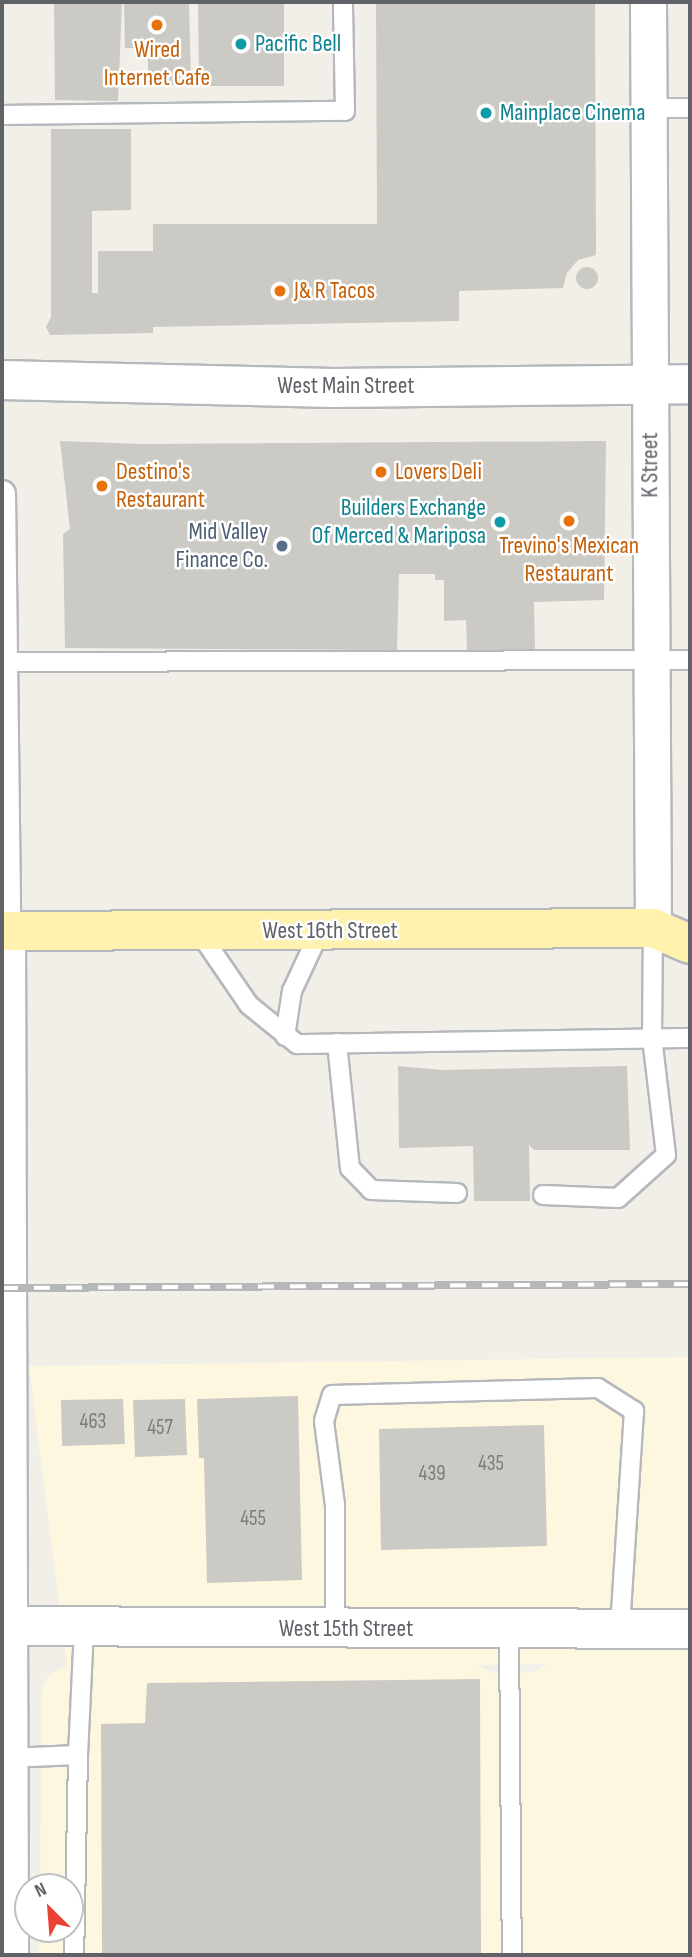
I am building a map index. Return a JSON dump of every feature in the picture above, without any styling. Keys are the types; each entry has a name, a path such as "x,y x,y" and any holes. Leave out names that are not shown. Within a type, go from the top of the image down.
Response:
{"main road":[{"name":"West 16th Street","path":"653,928 690,910"},
{"name":"West 16th Street","path":"3,933 653,928 690,944"}],"street":[{"name":"K Street","path":"648,2 649,661 653,928"},
{"name":"West Main Street","path":"2,380 333,388 690,384"},
{"path":"2,494 5,1626 8,1758 6,1911 10,1955"},
{"name":"West 15th Street","path":"5,1626 509,1631 690,1629"}],"lane":[{"path":"2,115 345,111 343,2"},
{"path":"648,108 690,108"},
{"path":"3,662 690,660"},
{"path":"543,1195 618,1198 666,1155 652,1038 653,928"},
{"path":"285,1036 292,991 320,931"},
{"path":"199,932 249,1005 298,1044 690,1038"},
{"path":"337,1043 350,1168 371,1190 457,1193"},
{"path":"334,1629 335,1505 324,1421 332,1395 598,1388 634,1411 620,1629"},
{"path":"74,1955 84,1627"},
{"path":"509,1631 512,1955"},
{"path":"8,1758 78,1755"}],"shaded area":[{"path":"690,1357 690,1955 39,1955 39,1943 84,1943 84,1873 40,1873 42,1689 50,1674 67,1666 29,1366","holes":["547,1664 535,1672 492,1673 478,1665"]}],"building":[{"path":"54,2 122,2 118,101 55,100"},
{"name":"Wired Internet Cafe","path":"124,2 189,2 191,85 148,85 148,48 125,48"},
{"name":"Pacific Bell","path":"198,2 284,2 284,86 199,86"},
{"path":"376,2 595,2 596,255 578,260 567,273 563,288 459,291 459,321 153,327 153,333 50,335 46,327 51,317 51,129 131,129 131,210 92,211 92,293 98,293 98,251 153,251 153,224 377,224"},
{"path":"587,267 595,270 598,278 595,286 587,289 579,286 576,278 579,270"},
{"path":"60,441 141,444 606,441 604,600 534,602 535,650 467,650 466,620 444,621 444,580 435,580 435,574 399,574 397,650 65,648 63,534 70,529"},
{"path":"398,1066 442,1070 627,1066 630,1150 534,1150 529,1145 530,1201 474,1201 473,1146 399,1148"},
{"path":"298,1396 302,1580 207,1583 204,1458 199,1458 197,1399"},
{"path":"123,1399 125,1444 62,1446 61,1400"},
{"path":"185,1399 187,1455 135,1457 133,1400"},
{"path":"544,1425 547,1546 381,1550 379,1429"},
{"path":"480,1679 481,1955 102,1955 101,1724 145,1723 147,1683"}],"railway":[{"path":"2,1288 690,1284"}],"place":[{"name":"Wired Internet Cafe","path":"157,25"},
{"name":"Pacific Bell","path":"241,44"},
{"name":"Mainplace Cinema","path":"486,113"},
{"name":"J& R Tacos","path":"280,291"},
{"name":"Lovers Deli","path":"381,472"},
{"name":"Destino's Restaurant","path":"102,486"},
{"name":"Trevino's Mexican Restaurant","path":"569,521"},
{"name":"Builders Exchange Of Merced & Mariposa","path":"500,522"},
{"name":"Mid Valley Finance Co.","path":"282,546"}]}
